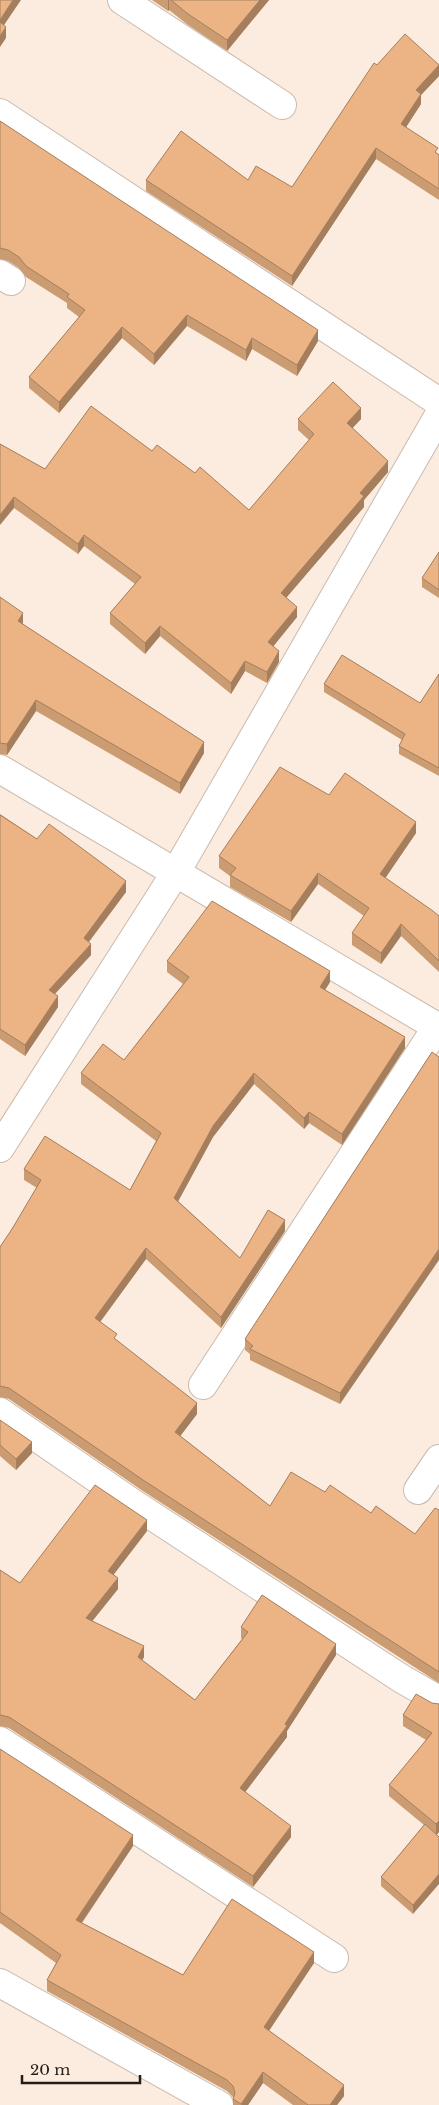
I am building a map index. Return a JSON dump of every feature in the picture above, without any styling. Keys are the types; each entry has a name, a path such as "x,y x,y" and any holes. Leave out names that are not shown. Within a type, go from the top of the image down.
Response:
{"street":[{"path":"122,0 282,105"},
{"path":"0,113 439,402"},
{"path":"0,1148 176,872 439,415"},
{"path":"0,769 438,1028 202,1384"},
{"path":"0,1412 142,1509 402,1679 439,1700"},
{"path":"418,1490 439,1459"},
{"path":"0,1741 334,1958"},
{"path":"0,1983 219,2105"}],"building":[{"path":"0,0 13,0 0,20"},
{"path":"171,0 260,0 227,40 188,14"},
{"path":"0,22 6,27 0,36"},
{"path":"405,34 439,65 416,90 421,94 401,124 438,148 435,152 439,155 439,189 376,148 292,276 146,180 181,131 248,180 256,166 292,187 374,63 377,65"},
{"path":"0,121 318,330 297,365 252,338 246,350 187,315 154,354 122,327 59,402 29,377 85,310 67,297 69,294 26,266 19,257 8,250 0,248"},
{"path":"333,382 361,408 347,423 388,461 360,493 364,496 281,593 297,607 268,642 279,651 267,672 245,661 231,683 160,626 145,643 110,613 141,577 84,535 78,544 14,497 0,515 0,444 45,469 91,406 152,451 157,445 195,473 200,467 249,510 314,434 298,419"},
{"path":"439,552 439,590 422,578"},
{"path":"0,597 23,613 18,621 204,742 180,783 36,700 7,744 0,743"},
{"path":"342,655 420,703 439,674 439,768 399,746 405,734 324,684"},
{"path":"280,767 329,795 345,773 416,822 380,874 439,916 439,961 401,924 381,953 352,933 369,908 318,873 291,911 230,875 236,868 219,856"},
{"path":"0,815 37,839 49,824 126,881 84,938 91,944 49,990 58,996 25,1045 0,1029"},
{"path":"212,901 330,971 320,987 405,1037 342,1134 309,1112 304,1118 254,1073 213,1126 174,1198 240,1258 268,1210 285,1220 221,1317 146,1248 95,1318 117,1334 114,1338 197,1403 175,1432 270,1506 291,1472 325,1492 330,1485 371,1513 376,1506 415,1534 435,1508 439,1510 439,1672 143,1480 9,1388 0,1386 0,1247 41,1180 24,1169 45,1136 130,1190 161,1133 81,1073 103,1044 124,1060 189,977 167,961"},
{"path":"432,1052 439,1057 439,1249 340,1393 250,1349 253,1346 245,1339"},
{"path":"0,1420 32,1442 16,1459 0,1445"},
{"path":"95,1485 147,1520 108,1571 118,1578 86,1618 144,1646 138,1657 195,1700 248,1632 241,1627 262,1595 336,1644 285,1724 287,1726 240,1788 291,1826 253,1876 9,1717 0,1715 0,1570 20,1583"},
{"path":"416,1694 432,1703 439,1704 439,1821 436,1824 389,1785 432,1733 403,1715"},
{"path":"0,1749 133,1835 76,1920 183,1975 232,1899 314,1952 264,2027 344,2085 330,2105 308,2105 263,2072 241,2104 233,2099 235,2093 233,2086 227,2080 47,1980 61,1955 0,1912"},
{"path":"425,1824 439,1837 439,1874 413,1905 381,1877"}]}
